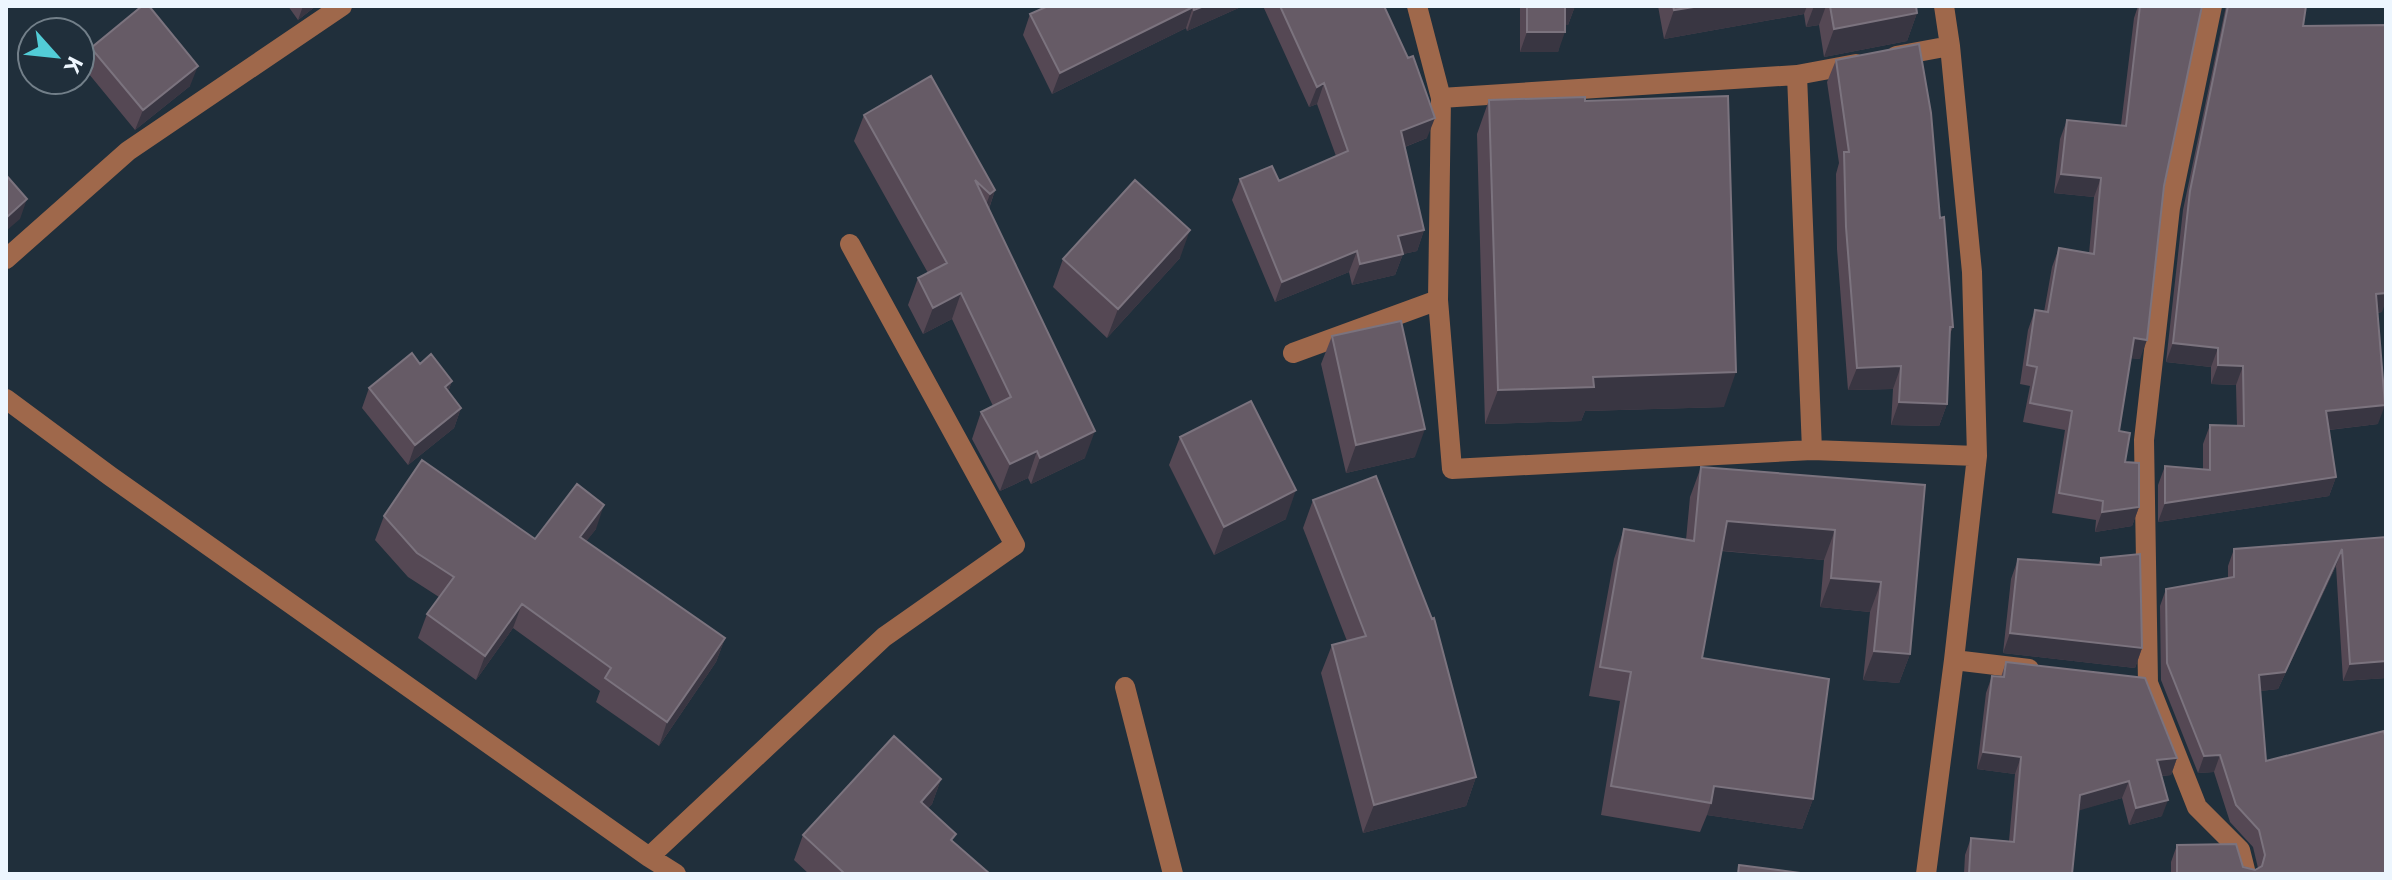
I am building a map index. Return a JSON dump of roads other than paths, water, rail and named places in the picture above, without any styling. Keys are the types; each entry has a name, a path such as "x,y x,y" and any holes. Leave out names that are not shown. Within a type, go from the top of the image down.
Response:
{"street":[{"path":"6,259 128,151 342,6"},
{"path":"1417,6 1441,98 1438,300 1452,469 1812,450 1977,456"},
{"path":"1926,874 1977,456 1972,272 1944,6"},
{"path":"2212,6 2170,208 2144,440 2140,682 2197,807 2240,850 2246,874"},
{"path":"1441,98 1797,75 1950,46"},
{"path":"1797,75 1812,450"},
{"path":"649,857 884,637 1015,545 850,244"},
{"path":"1293,353 1438,300"},
{"path":"6,399 110,476 676,874"},
{"path":"1954,660 2043,671"},
{"path":"1125,687 1173,874"}]}
